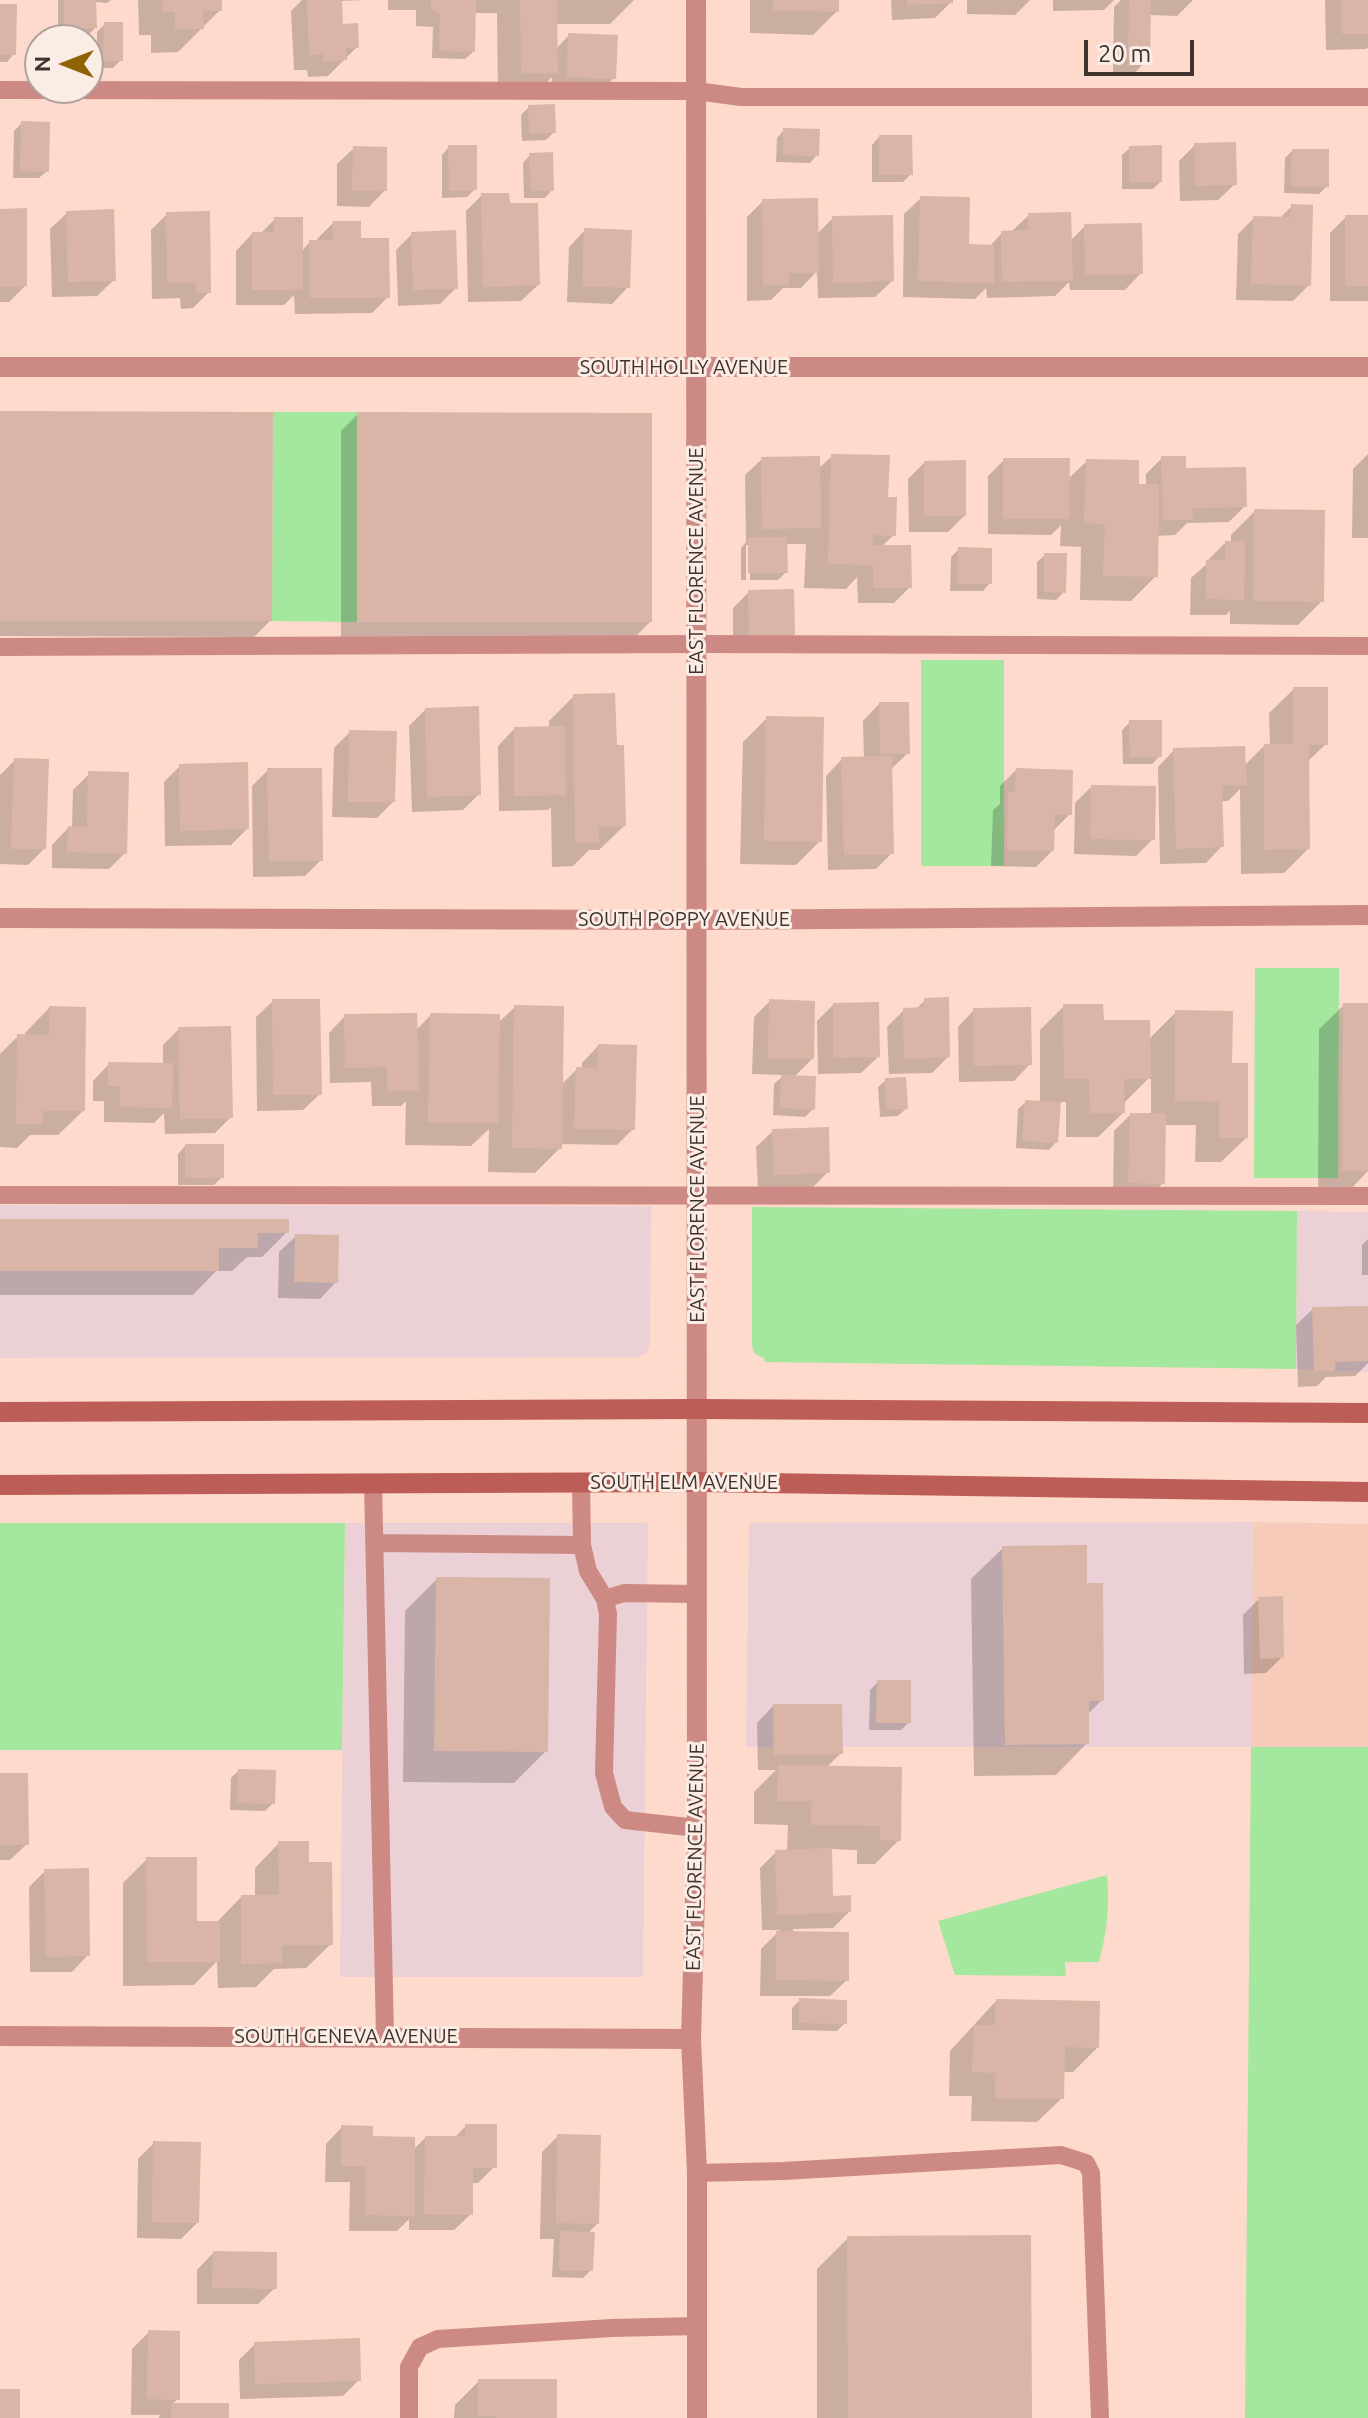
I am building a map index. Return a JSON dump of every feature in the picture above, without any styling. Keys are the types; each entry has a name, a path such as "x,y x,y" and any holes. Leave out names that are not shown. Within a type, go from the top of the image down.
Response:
{"main road":[{"path":"0,1412 697,1409 1368,1413"},
{"name":"SOUTH ELM AVENUE","path":"0,1485 697,1482 1368,1492"}],"street":[{"name":"EAST FLORENCE AVENUE","path":"696,0 697,1828 691,2039 697,2173 697,2418"},
{"name":"SOUTH HOLLY AVENUE","path":"0,367 1368,367"},
{"name":"SOUTH POPPY AVENUE","path":"0,918 696,920 1368,915"},
{"name":"SOUTH GENEVA AVENUE","path":"0,2036 691,2039"}],"lane":[{"path":"0,90 696,91 741,97 1368,97"},
{"path":"0,647 696,644 1368,646"},
{"path":"0,1195 1368,1196"},
{"path":"581,1482 582,1545 588,1571 605,1599 608,1614 604,1773 613,1807 625,1820 697,1828"},
{"path":"373,1483 385,2036"},
{"path":"375,1543 582,1545"},
{"path":"605,1599 624,1593 697,1594"},
{"path":"697,2173 1061,2155 1086,2163 1091,2173 1100,2418"},
{"path":"409,2418 409,2367 420,2347 438,2339 697,2326"}],"shaded area":[{"path":"0,1205 651,1206 650,1344 647,1352 639,1357 0,1358"},
{"path":"1297,1211 1368,1212 1368,1372 1296,1369"},
{"path":"1254,1522 1251,1747 746,1747 749,1523"},
{"path":"1254,1522 1368,1524 1368,1747 1251,1747"},
{"path":"345,1523 648,1523 643,1977 340,1977"}],"green space":[{"path":"273,412 357,412 357,622 272,621"},
{"path":"921,660 1004,660 1004,866 921,866"},
{"path":"1255,968 1339,968 1338,1178 1254,1178"},
{"path":"752,1207 1297,1211 1296,1369 765,1362 764,1358 754,1353 752,1345"},
{"path":"0,1523 345,1523 342,1750 0,1750"},
{"path":"1251,1747 1368,1747 1368,2418 1245,2418"},
{"path":"1107,1875 1107,1918 1099,1962 1065,1962 1066,1976 955,1975 938,1921"}],"building":[{"path":"64,0 96,0 97,24 64,24"},
{"path":"162,0 222,0 222,11 203,11 204,29 175,29 175,12 163,12"},
{"path":"307,0 342,0 343,24 358,23 359,48 346,48 347,60 323,62 323,54 309,55"},
{"path":"431,0 476,0 475,52 439,51 440,13 431,10"},
{"path":"520,0 557,0 558,73 521,74"},
{"path":"773,0 839,0 839,12 773,10"},
{"path":"907,0 953,0 953,3 907,5"},
{"path":"1129,0 1151,0 1150,60 1128,60"},
{"path":"1341,0 1368,0 1368,34 1342,34"},
{"path":"0,4 17,4 16,55 0,55"},
{"path":"123,22 123,61 104,61 104,24"},
{"path":"568,33 618,35 616,79 567,77"},
{"path":"555,104 556,133 529,134 528,105"},
{"path":"21,121 50,122 49,172 20,171"},
{"path":"783,128 820,129 819,156 783,155"},
{"path":"879,135 912,135 913,175 879,175"},
{"path":"1236,142 1237,185 1195,186 1194,143"},
{"path":"448,145 477,145 477,190 449,191"},
{"path":"1162,145 1162,182 1129,182 1129,146"},
{"path":"353,146 387,147 387,191 352,191"},
{"path":"1292,149 1329,149 1329,187 1290,186"},
{"path":"553,152 554,191 531,191 529,153"},
{"path":"481,193 509,193 510,203 538,203 540,285 483,287"},
{"path":"920,196 970,197 969,244 994,245 994,283 918,281"},
{"path":"818,198 819,273 789,273 789,285 763,285 762,199"},
{"path":"1291,204 1313,205 1311,286 1251,284 1253,216 1290,217"},
{"path":"27,208 27,286 0,287 0,209"},
{"path":"114,209 116,281 68,282 66,211"},
{"path":"210,211 211,293 196,293 196,283 167,283 166,212"},
{"path":"1071,212 1073,281 1002,282 1001,231 1028,230 1028,213"},
{"path":"893,215 894,281 833,283 832,216"},
{"path":"1345,215 1368,215 1368,286 1345,286"},
{"path":"274,217 303,217 303,290 252,290 252,232 274,232"},
{"path":"333,221 361,221 361,238 389,238 390,298 310,298 309,240 333,240"},
{"path":"1142,223 1143,274 1085,275 1084,224"},
{"path":"584,228 632,230 630,288 582,286"},
{"path":"456,230 458,289 413,290 411,232"},
{"path":"0,411 273,412 272,621 0,621"},
{"path":"357,412 652,413 652,622 357,622"},
{"path":"831,454 890,455 888,497 897,497 896,536 873,535 872,545 911,545 912,588 873,588 873,565 828,564"},
{"path":"820,456 821,528 762,529 761,457"},
{"path":"1161,456 1186,456 1186,468 1246,467 1247,507 1192,508 1193,520 1163,520"},
{"path":"1003,458 1070,458 1069,519 1003,519"},
{"path":"1086,459 1139,460 1139,484 1159,484 1158,577 1103,576 1105,524 1084,523"},
{"path":"966,460 966,516 924,516 924,461"},
{"path":"1254,509 1325,510 1324,602 1253,601"},
{"path":"787,537 788,573 748,573 748,538"},
{"path":"1225,541 1245,541 1244,600 1206,599 1206,560 1225,560"},
{"path":"958,547 992,548 992,584 957,584"},
{"path":"1044,553 1067,553 1066,593 1044,592"},
{"path":"794,589 795,635 749,636 748,590"},
{"path":"1293,687 1328,687 1328,745 1309,745 1310,849 1264,850 1264,744 1293,744"},
{"path":"615,693 617,745 624,745 626,826 599,827 599,843 575,843 573,694"},
{"path":"879,702 909,702 910,754 880,754"},
{"path":"479,706 481,795 427,797 425,708"},
{"path":"766,716 824,717 822,842 764,841"},
{"path":"1129,720 1162,720 1162,757 1130,757"},
{"path":"565,726 566,795 514,796 514,727"},
{"path":"349,730 397,731 395,802 348,802"},
{"path":"1245,746 1247,785 1222,786 1224,847 1176,849 1173,748"},
{"path":"892,756 894,854 844,855 841,757"},
{"path":"14,758 49,759 46,849 11,849"},
{"path":"248,762 249,829 180,831 179,764"},
{"path":"267,768 322,768 323,861 269,861"},
{"path":"1016,768 1073,770 1072,815 1055,814 1054,851 1007,850 1008,792 1015,792"},
{"path":"88,771 129,772 127,854 67,852 68,826 87,827"},
{"path":"1091,785 1156,786 1155,840 1090,839"},
{"path":"949,997 950,1057 904,1059 903,1008 924,1007 924,998"},
{"path":"272,999 320,999 322,1095 273,1095"},
{"path":"769,999 815,1001 814,1059 768,1058"},
{"path":"879,1002 880,1057 833,1058 833,1003"},
{"path":"1343,1003 1368,1003 1368,1171 1342,1171"},
{"path":"1063,1004 1103,1004 1104,1020 1150,1020 1151,1079 1124,1079 1125,1113 1090,1114 1089,1079 1064,1079"},
{"path":"514,1005 564,1006 562,1149 512,1148"},
{"path":"49,1006 86,1007 85,1111 43,1111 43,1124 16,1124 17,1034 49,1035"},
{"path":"1031,1007 1032,1065 974,1066 973,1008"},
{"path":"1175,1010 1233,1011 1232,1063 1248,1063 1248,1138 1219,1138 1219,1102 1175,1101"},
{"path":"417,1013 419,1090 387,1091 387,1067 345,1068 344,1014"},
{"path":"430,1013 500,1014 498,1123 428,1122"},
{"path":"231,1026 233,1118 180,1119 178,1027"},
{"path":"598,1044 637,1045 635,1130 574,1129 576,1067 597,1068"},
{"path":"108,1062 173,1063 172,1108 120,1107 120,1086 108,1086"},
{"path":"781,1075 816,1076 815,1110 780,1108"},
{"path":"906,1077 908,1109 886,1110 885,1078"},
{"path":"1025,1100 1061,1102 1058,1143 1022,1141"},
{"path":"1130,1113 1166,1113 1165,1184 1128,1183"},
{"path":"829,1127 830,1173 774,1175 772,1129"},
{"path":"185,1144 224,1144 224,1178 185,1178"},
{"path":"0,1219 289,1219 289,1233 258,1233 258,1248 219,1248 219,1271 0,1271"},
{"path":"295,1234 339,1235 338,1283 294,1282"},
{"path":"1368,1306 1368,1361 1335,1362 1335,1371 1314,1371 1312,1307"},
{"path":"1087,1545 1087,1583 1103,1583 1104,1701 1089,1701 1089,1744 1005,1745 1002,1546"},
{"path":"436,1577 550,1578 548,1752 434,1751"},
{"path":"1283,1596 1284,1658 1260,1659 1258,1597"},
{"path":"877,1680 911,1680 911,1723 876,1723"},
{"path":"773,1704 842,1704 843,1754 774,1755"},
{"path":"778,1765 902,1767 901,1841 880,1840 880,1826 811,1825 812,1801 777,1801"},
{"path":"238,1769 276,1770 275,1804 237,1803"},
{"path":"0,1773 28,1773 29,1845 0,1845"},
{"path":"278,1841 309,1841 309,1862 332,1862 333,1945 282,1945 282,1963 241,1964 241,1895 279,1895"},
{"path":"832,1848 833,1896 851,1895 851,1912 777,1915 775,1850"},
{"path":"146,1857 197,1857 197,1921 220,1921 220,1962 147,1962"},
{"path":"89,1868 90,1956 46,1957 44,1869"},
{"path":"776,1931 849,1932 849,1981 776,1980"},
{"path":"799,1998 847,2000 847,2024 799,2023"},
{"path":"996,1999 1100,2001 1099,2048 1065,2047 1064,2099 995,2098 996,2073 972,2072 974,2025 995,2025"},
{"path":"465,2124 497,2124 497,2168 473,2168 473,2215 424,2214 425,2136 465,2136"},
{"path":"341,2125 373,2126 373,2136 415,2137 415,2216 365,2215 366,2166 341,2166"},
{"path":"557,2134 601,2135 599,2224 556,2223"},
{"path":"153,2141 201,2142 199,2223 152,2222"},
{"path":"560,2231 595,2232 593,2271 559,2270"},
{"path":"1031,2235 1032,2418 848,2418 847,2236"},
{"path":"213,2251 277,2252 277,2289 212,2288"},
{"path":"148,2330 180,2331 180,2400 147,2399"},
{"path":"360,2338 361,2381 255,2384 254,2342"},
{"path":"478,2379 557,2379 557,2418 478,2416"},
{"path":"0,2389 20,2389 20,2418 0,2418"},
{"path":"171,2403 229,2403 229,2418 171,2418"}]}
